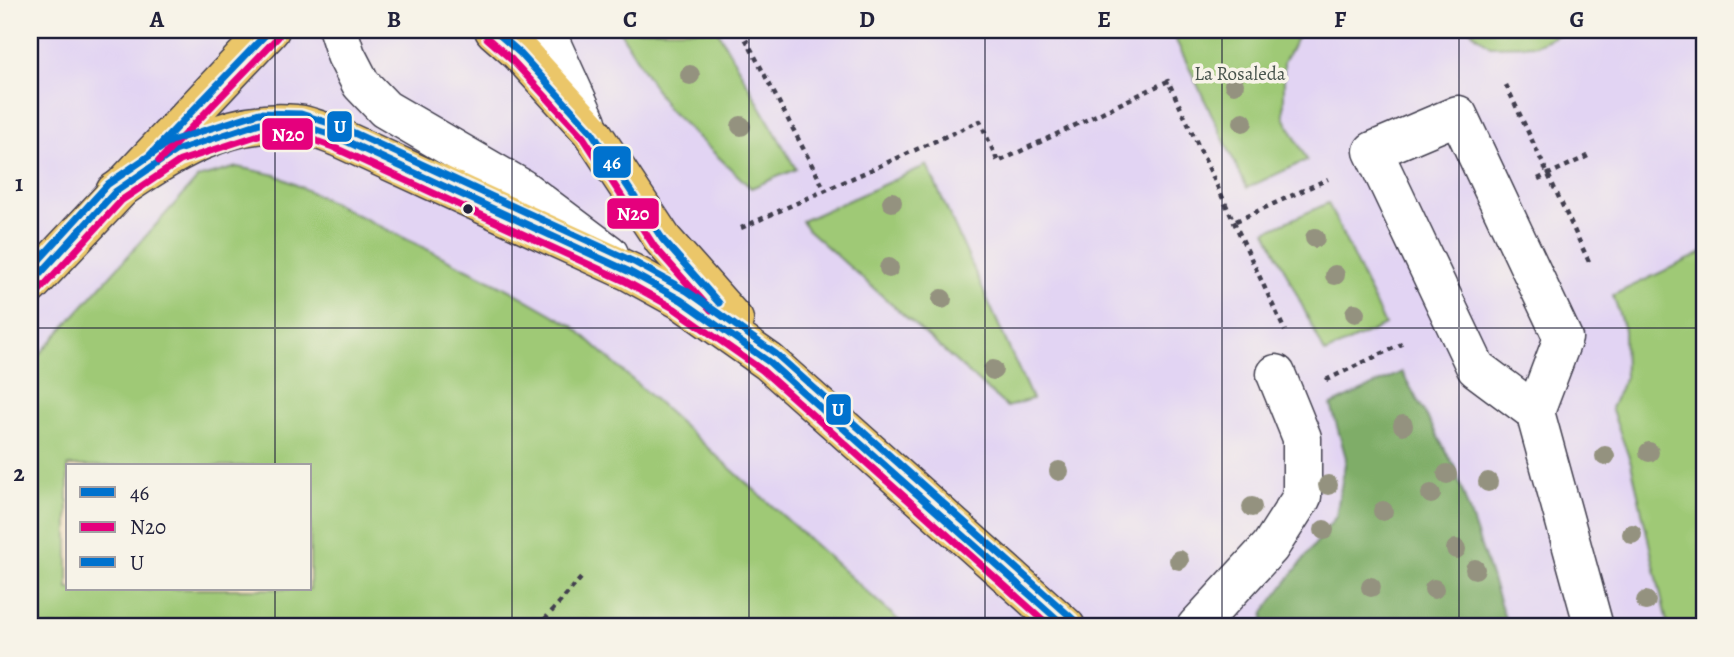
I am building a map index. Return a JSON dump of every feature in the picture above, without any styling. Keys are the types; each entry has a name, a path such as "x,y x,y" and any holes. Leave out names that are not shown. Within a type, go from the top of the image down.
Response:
{"main road":[{"path":"30,285 114,192 271,30"},
{"path":"494,30 519,52 591,131 663,240 769,362"},
{"path":"114,192 175,151 260,123 299,124 337,136 630,272 681,300 769,362 1066,627"}],"street":[{"path":"338,30 346,55 361,84 385,109 521,188 630,272"},
{"path":"545,30 591,131"},
{"path":"1535,412 1476,368 1373,151 1458,115 1563,338 1535,412 1594,627"},
{"path":"1196,627 1270,547 1302,497 1302,438 1282,357"}],"path":[{"path":"741,30 824,188"},
{"path":"741,228 824,188 980,121 998,162 1168,81 1236,221 1282,357"},
{"path":"1506,85 1591,266"},
{"path":"1549,174 1588,156"},
{"path":"1236,221 1328,179"},
{"path":"1322,382 1402,344"},
{"path":"538,627 581,578"}],"shaded area":[{"path":"30,30 1704,30 1704,627 30,627"}],"green space":[{"path":"619,30 717,30 796,169 751,188 667,108"},
{"name":"La Rosaleda","path":"1171,30 1301,30 1284,62 1284,117 1307,160 1247,188"},
{"path":"1470,30 1568,30 1536,45 1490,46"},
{"path":"927,165 1032,399 1007,407 807,229 802,221"},
{"path":"237,167 276,175 508,289 573,326 906,627 30,627 30,365 198,178"},
{"path":"1328,203 1385,325 1325,353 1266,231"},
{"path":"1704,252 1704,627 1668,627 1631,463 1611,408 1625,377 1624,330 1613,295"},
{"path":"1402,372 1454,466 1508,627 1262,627 1264,612 1336,516 1346,458 1331,405"}],"transit line":[{"name":"46","path":"151,154 270,30"},
{"name":"46","path":"494,30 519,52 591,131 663,240 719,303"},
{"name":"N20","path":"159,161 278,37"},
{"name":"N20","path":"487,38 512,60 583,137 654,246 711,310"},
{"name":"U","path":"30,270 108,184 171,141 259,113 301,114 341,127 634,262 687,291 776,354 1073,619"},
{"name":"46","path":"30,285 115,192 175,151 260,123 299,124 337,137 630,272 681,300 769,362 1066,627"},
{"name":"N20","path":"38,292 122,200 180,161 262,134 297,134 333,147 625,281 675,309 762,370 1051,627"}]}
